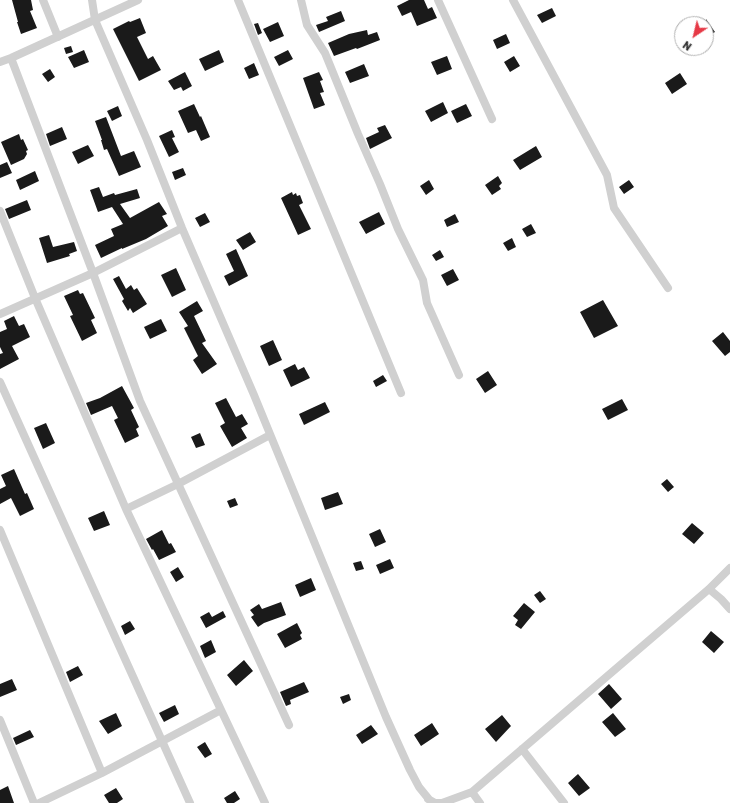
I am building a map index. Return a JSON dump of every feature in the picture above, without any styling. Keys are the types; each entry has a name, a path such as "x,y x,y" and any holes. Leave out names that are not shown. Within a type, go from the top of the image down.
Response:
{"street":[{"path":"43,0 58,37"},
{"path":"92,0 95,20 147,140 182,228 270,435 386,717 410,770 419,787 430,801 442,803 472,792 709,589 730,568"},
{"path":"0,62 138,0"},
{"path":"238,0 401,393"},
{"path":"301,0 307,25 325,53 398,229 423,280 427,303 459,375"},
{"path":"438,0 492,119"},
{"path":"513,0 607,175 614,208 668,288"},
{"path":"11,58 93,273 140,402 289,725"},
{"path":"0,211 35,298 126,509 265,803"},
{"path":"0,314 93,273 182,228"},
{"path":"0,382 190,803"},
{"path":"126,509 178,484 270,435"},
{"path":"0,530 102,773"},
{"path":"709,589 730,609"},
{"path":"39,803 102,773 221,710"},
{"path":"0,720 34,803"},
{"path":"522,750 564,803"},
{"path":"472,792 480,803"}],"building":[{"path":"12,0 31,0 33,10 30,11 37,28 21,34"},
{"path":"409,0 424,0 428,9 432,7 437,18 417,26 411,12 402,16 397,6"},
{"path":"552,8 556,16 542,23 537,15"},
{"path":"341,11 345,21 319,32 316,25 328,21 326,17"},
{"path":"140,18 146,33 137,37 148,59 153,56 161,70 139,81 113,29 129,21 130,22"},
{"path":"278,22 284,36 270,42 263,29"},
{"path":"258,23 262,33 258,35 254,24"},
{"path":"367,30 368,35 377,32 380,40 334,56 328,43 349,34"},
{"path":"506,34 510,43 497,49 493,40"},
{"path":"71,46 73,52 66,54 64,48"},
{"path":"84,50 89,62 74,68 68,57"},
{"path":"219,50 224,62 205,71 199,59"},
{"path":"288,50 293,59 279,66 274,57"},
{"path":"447,56 452,69 437,75 431,62"},
{"path":"514,56 520,66 510,72 504,62"},
{"path":"254,63 259,75 249,79 244,68"},
{"path":"364,64 369,76 350,83 345,72"},
{"path":"50,69 55,77 48,82 42,74"},
{"path":"185,72 192,86 183,91 181,87 174,90 168,81"},
{"path":"319,72 323,80 320,81 324,92 320,93 325,105 314,109 303,78"},
{"path":"680,73 687,84 672,94 665,83"},
{"path":"443,102 448,113 431,122 425,111"},
{"path":"194,104 210,137 201,141 196,130 188,133 178,111"},
{"path":"466,104 472,116 457,123 451,111"},
{"path":"118,106 122,116 112,121 107,111"},
{"path":"106,117 121,156 134,151 141,167 119,176 107,149 104,150 95,121"},
{"path":"385,125 392,138 370,149 366,138 379,132 377,128"},
{"path":"62,127 67,139 50,146 46,134"},
{"path":"172,130 175,137 172,138 179,152 169,157 159,136"},
{"path":"19,134 28,150 26,151 27,154 24,159 11,165 1,142"},
{"path":"88,145 94,156 78,164 72,152"},
{"path":"536,146 542,157 520,170 513,160"},
{"path":"7,162 12,173 0,178 0,165"},
{"path":"183,168 186,175 175,180 172,172"},
{"path":"35,171 39,181 20,190 16,180"},
{"path":"498,176 502,183 499,186 501,189 492,195 485,185"},
{"path":"429,180 434,189 426,195 420,186"},
{"path":"629,180 634,187 624,194 619,187"},
{"path":"99,187 103,197 114,193 115,195 137,189 140,198 120,204 130,218 159,202 167,214 162,216 168,226 146,239 101,258 95,245 114,236 111,229 123,224 112,207 98,212 90,190"},
{"path":"292,192 293,195 296,193 297,196 300,195 303,203 299,205 311,229 298,235 281,198"},
{"path":"27,200 31,210 9,219 5,209"},
{"path":"379,212 385,224 366,234 359,222"},
{"path":"205,213 210,222 200,227 195,218"},
{"path":"455,214 459,222 447,227 444,220"},
{"path":"531,224 536,233 527,237 522,229"},
{"path":"250,232 256,242 243,250 236,240"},
{"path":"49,235 53,247 74,242 77,251 69,254 70,256 47,263 39,238"},
{"path":"512,238 516,247 508,251 503,243"},
{"path":"236,249 248,276 229,286 224,276 234,271 226,254"},
{"path":"440,250 444,257 436,261 432,255"},
{"path":"176,268 186,290 172,297 161,275"},
{"path":"453,269 459,280 447,286 441,275"},
{"path":"119,276 126,289 131,285 134,290 137,288 147,304 133,313 130,308 128,311 122,301 124,299 113,279"},
{"path":"78,290 80,294 83,293 95,318 91,320 97,333 82,341 70,316 73,315 64,296"},
{"path":"603,300 618,326 594,338 580,312"},
{"path":"197,301 203,311 194,316 206,341 202,343 217,364 202,374 193,360 198,356 184,328 188,326 179,312"},
{"path":"14,316 19,326 24,324 30,337 12,346 19,359 0,369 0,354 3,353 0,347 0,332 7,329 4,321"},
{"path":"161,319 167,331 150,339 144,327"},
{"path":"723,332 730,341 730,352 725,356 712,341"},
{"path":"273,340 282,360 269,366 260,346"},
{"path":"295,364 298,370 304,367 310,378 291,387 283,370"},
{"path":"488,371 497,385 485,393 476,379"},
{"path":"383,375 387,381 376,387 373,381"},
{"path":"122,386 134,408 131,410 139,427 136,429 139,436 125,443 114,420 118,418 112,406 91,415 86,403 100,398"},
{"path":"226,398 236,417 242,414 248,424 241,428 247,438 232,447 220,426 225,423 215,403"},
{"path":"622,399 628,410 608,420 602,409"},
{"path":"325,402 330,412 304,425 299,414"},
{"path":"46,423 55,443 43,449 34,428"},
{"path":"200,433 205,445 196,448 191,437"},
{"path":"14,469 25,494 27,493 34,509 20,516 11,498 0,504 0,489 6,486 1,475"},
{"path":"667,479 674,487 668,492 661,484"},
{"path":"338,492 343,504 325,510 321,498"},
{"path":"235,498 238,505 230,508 227,501"},
{"path":"104,511 110,525 94,531 88,518"},
{"path":"692,523 704,533 694,544 682,534"},
{"path":"380,529 386,542 375,547 369,534"},
{"path":"162,530 169,544 171,543 176,552 159,560 146,539"},
{"path":"390,559 394,568 380,574 376,565"},
{"path":"361,561 364,569 356,571 353,563"},
{"path":"178,567 184,577 176,582 170,572"},
{"path":"311,578 316,590 300,597 295,585"},
{"path":"540,591 546,599 540,603 534,595"},
{"path":"281,602 286,615 264,623 258,627 251,617 254,615 250,610 259,604 262,609"},
{"path":"524,603 535,612 521,629 515,625 518,620 513,616"},
{"path":"223,611 226,617 206,628 200,617 209,612 212,617"},
{"path":"130,621 135,629 125,635 121,626"},
{"path":"297,623 302,633 300,635 302,639 285,648 277,634"},
{"path":"711,631 724,642 714,653 702,642"},
{"path":"211,640 216,652 205,658 200,646"},
{"path":"244,660 253,671 236,686 227,675"},
{"path":"78,666 83,675 70,682 66,672"},
{"path":"12,679 17,690 0,697 0,684"},
{"path":"304,682 309,692 290,700 291,704 286,706 280,692"},
{"path":"609,684 622,699 611,709 598,694"},
{"path":"349,694 351,700 343,704 340,697"},
{"path":"175,705 179,714 164,722 159,713"},
{"path":"116,713 122,726 108,734 99,721"},
{"path":"613,713 626,729 615,737 602,722"},
{"path":"502,715 511,726 496,742 485,729"},
{"path":"432,723 439,734 421,746 414,735"},
{"path":"371,725 378,734 362,744 356,735"},
{"path":"30,730 34,737 16,745 13,738"},
{"path":"205,742 212,754 205,758 197,747"},
{"path":"578,774 590,788 579,796 568,783"},
{"path":"8,786 14,803 0,803 0,790"},
{"path":"116,788 123,799 117,803 109,803 104,795"},
{"path":"235,791 240,799 234,803 227,803 224,798"}]}
